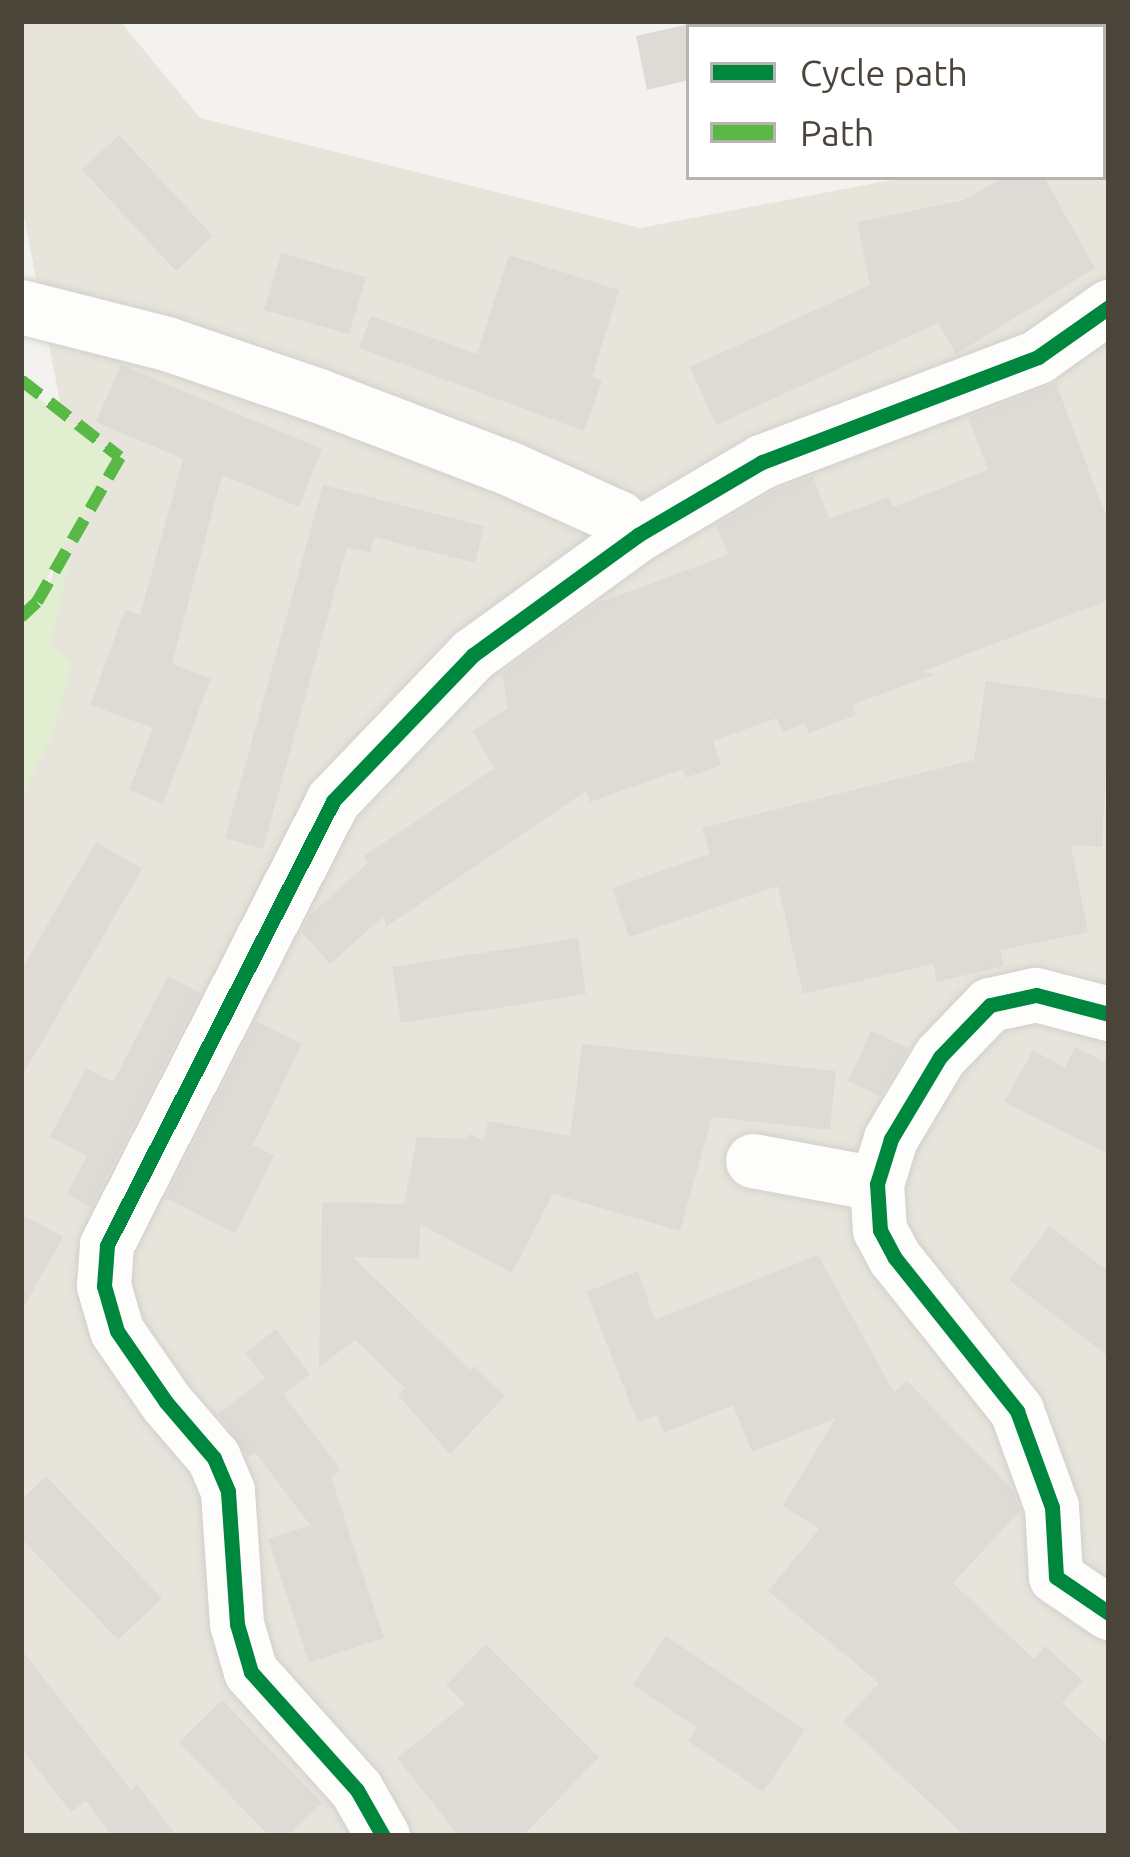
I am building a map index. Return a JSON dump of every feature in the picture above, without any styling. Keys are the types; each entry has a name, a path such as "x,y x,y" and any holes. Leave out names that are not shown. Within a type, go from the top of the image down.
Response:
{"street":[{"path":"21,307 167,344 319,396 508,468 619,518 638,535"},
{"path":"383,1836 358,1790 250,1672 237,1624 228,1491 214,1458 166,1402 117,1330 104,1286 107,1245 333,801 472,655 638,535 762,462 1038,357 1109,307"},
{"path":"1109,1014 1036,995 990,1005 940,1058 891,1139 877,1184 880,1230 895,1258 1017,1411 1052,1507 1056,1576 1109,1613"},
{"path":"753,1161 877,1184"}],"shaded area":[{"path":"21,21 120,21 200,118 640,228 891,180 1106,180 1106,24 1056,24 1109,21 1109,1836 21,1836 21,677 78,494 21,201"}],"green space":[{"path":"21,384 116,458 34,600 21,612"},
{"path":"71,550 51,645 72,662 51,738 21,797 21,621 40,605"}],"building":[{"path":"686,25 686,81 647,90 636,36"},
{"path":"119,135 213,236 176,271 82,170"},
{"path":"1000,180 1046,180 1095,268 956,354 938,323 716,425 690,367 870,285 857,222 964,200"},
{"path":"281,253 366,277 349,334 264,310"},
{"path":"509,255 619,290 592,377 602,381 584,431 359,348 371,316 477,354"},
{"path":"121,365 322,449 299,507 222,475 172,664 211,679 163,804 129,790 153,728 90,705 125,610 140,615 183,459 96,422"},
{"path":"1056,383 1109,524 1109,600 921,672 935,674 852,705 856,715 809,733 805,723 782,732 777,718 713,741 721,765 686,778 683,769 590,802 586,791 386,927 384,916 330,964 302,932 311,914 368,863 364,856 495,768 472,731 508,708 502,673 598,603 728,555 716,525 776,490 813,476 829,519 889,497 893,507 988,470 968,418"},
{"path":"323,485 484,526 475,563 374,537 370,553 347,547 263,849 225,838"},
{"path":"986,681 1109,699 1102,847 1071,845 1088,932 1000,950 1004,966 937,982 933,964 803,994 778,886 629,937 612,888 710,854 702,828 974,760"},
{"path":"96,842 142,869 21,1078 21,970"},
{"path":"578,938 586,994 401,1023 392,967"},
{"path":"168,976 200,993 91,1207 67,1194 87,1156 50,1137 86,1068 113,1082"},
{"path":"256,1021 302,1044 253,1145 274,1155 235,1233 166,1198"},
{"path":"871,1031 909,1048 880,1096 848,1081"},
{"path":"582,1044 836,1071 830,1130 712,1117 680,1231 553,1194 512,1273 420,1224 419,1259 353,1257 470,1370 474,1366 505,1396 450,1454 398,1395 405,1388 355,1340 319,1367 322,1202 404,1204 417,1137 467,1139 469,1134 484,1140 488,1121 570,1136"},
{"path":"1075,1047 1109,1064 1109,1154 1004,1102 1033,1050 1065,1068"},
{"path":"21,1214 63,1237 21,1312"},
{"path":"1049,1226 1109,1272 1109,1357 1009,1280"},
{"path":"818,1255 894,1392 907,1381 1012,1489 1020,1511 953,1583 1034,1659 1045,1646 1083,1681 1062,1703 1109,1746 1109,1836 965,1836 843,1721 879,1683 768,1591 819,1529 783,1506 836,1418 752,1452 733,1405 664,1433 657,1415 638,1423 586,1292 638,1271 655,1320"},
{"path":"276,1329 310,1374 283,1394 341,1470 331,1477 384,1638 309,1663 268,1539 310,1525 255,1452 248,1457 218,1414 265,1378 245,1353"},
{"path":"46,1476 162,1598 118,1640 21,1538 21,1500"},
{"path":"666,1636 805,1730 763,1792 688,1741 697,1728 633,1685"},
{"path":"486,1644 599,1757 523,1836 459,1836 397,1758 465,1704 446,1685"},
{"path":"21,1649 131,1790 137,1784 177,1836 112,1836 86,1801 71,1812 21,1748"},
{"path":"222,1700 322,1803 288,1836 269,1836 179,1742"}],"marked path":[{"path":"21,380 120,457 37,602 21,617"}],"cycle path":[{"path":"383,1836 357,1790 251,1672 237,1624 228,1491 214,1458 166,1402 117,1331 104,1286 107,1245 333,801 473,655 638,535 762,462 1038,357 1109,307"},
{"path":"1109,1014 1036,995 990,1005 940,1057 891,1139 877,1184 880,1230 895,1258 1017,1411 1052,1507 1056,1577 1109,1613"}]}
